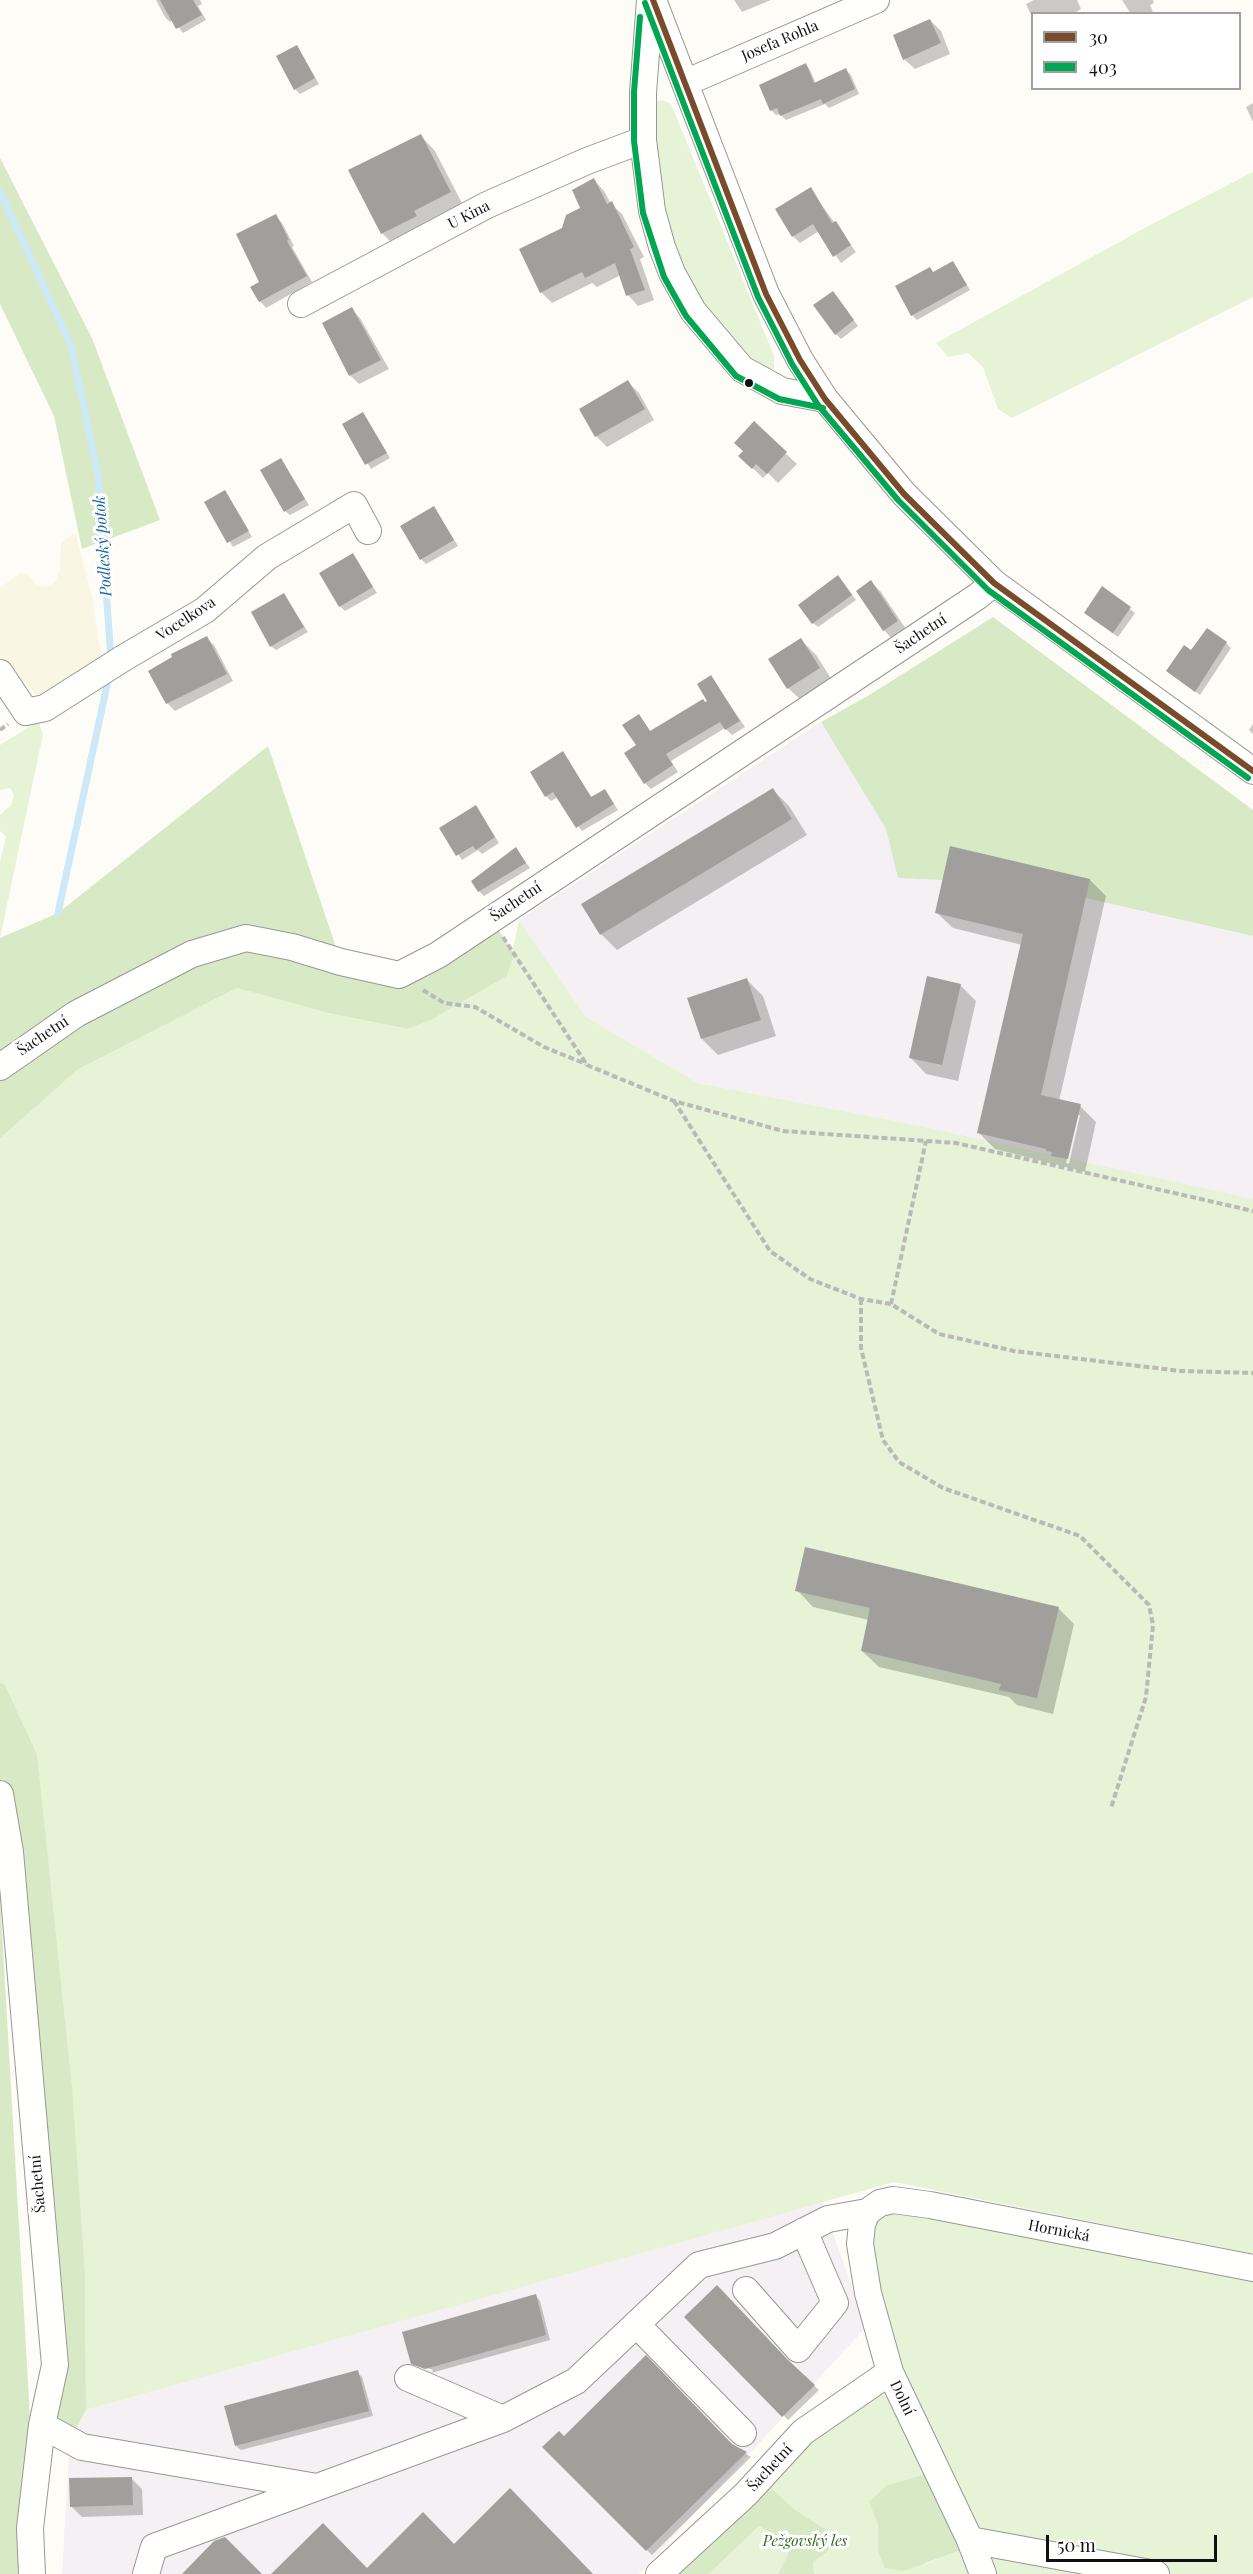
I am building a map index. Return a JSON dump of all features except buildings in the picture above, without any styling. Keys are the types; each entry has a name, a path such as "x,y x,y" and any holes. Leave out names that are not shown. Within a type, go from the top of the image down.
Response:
{"street":[{"path":"651,0 773,311 825,399 904,494 994,583 1253,771"},
{"path":"651,0 643,93 643,140 652,211 672,273 693,312 730,356 752,376 782,391 825,399"},
{"name":"Josefa Rohla","path":"685,83 876,0"},
{"name":"U Kina","path":"301,304 487,206 587,161 643,140"},
{"name":"Vocelkova","path":"0,673 26,712 45,708 115,663 205,610 267,557 354,505 368,531"},
{"name":"Šachetní","path":"0,1067 76,1014 192,954 246,938 292,947 341,962 399,975 438,955 978,596 994,583"},
{"name":"Šachetní","path":"0,1794 10,1852 55,2365 42,2426 30,2528 32,2574"},
{"name":"Hornická","path":"146,2574 154,2547 503,2419 576,2381 699,2265 775,2246 828,2219 867,2212 880,2203 893,2200 930,2205 1253,2268"},
{"name":"Dolní","path":"867,2212 862,2224 860,2244 868,2293 890,2372 970,2540 983,2574"},
{"path":"746,2290 798,2349 835,2303 804,2231"},
{"path":"637,2325 742,2433"},
{"name":"Šachetní","path":"659,2574 746,2493 803,2432 890,2372"},
{"path":"408,2378 503,2419"},
{"path":"42,2426 82,2447 317,2487"},
{"path":"970,2540 1156,2574"}],"path":[{"path":"491,919 587,1065"},
{"path":"399,975 444,1004 475,1007 544,1047 674,1101 783,1131 956,1143 1253,1211"},
{"path":"674,1101 770,1251 810,1279 861,1299 891,1304 939,1334 1014,1351 1181,1371 1253,1373"},
{"path":"891,1304 926,1141"},
{"path":"861,1299 861,1348 883,1440 899,1462 943,1488 1080,1536 1149,1605 1153,1625 1146,1698 1111,1808"}],"shaded area":[{"path":"75,532 92,595 102,661 48,695 35,694 0,656 0,588 20,573 27,574 38,586 48,586 55,582 60,570 61,543"},
{"path":"821,722 886,829 899,878 1023,884 1253,936 1253,1200 916,1125 698,1083 586,1017 519,920"},
{"path":"822,2202 866,2327 639,2574 62,2574 70,2440 86,2410"}],"green space":[{"path":"662,100 671,104 774,356 774,369 763,369 737,349 700,300 682,263 665,214 654,138 655,102"},
{"path":"0,158 92,338 160,520 82,549 54,416 0,304"},
{"path":"1253,172 1253,297 1012,418 998,409 983,367 968,353 948,357 936,343 1152,224"},
{"path":"993,617 1253,810 1253,936 1023,884 898,878 886,829 821,722 871,694"},
{"path":"34,724 39,724 43,734 0,938 0,862 6,836 0,831 0,815 11,805 14,795 10,788 0,790 0,745"},
{"path":"268,746 341,962 399,975 491,919 514,953 507,976 433,1019 408,1029 328,1013 237,988 77,1070 0,1138 0,938 58,913"},
{"path":"519,920 586,1017 698,1083 916,1125 1253,1199 1253,2254 894,2182 86,2410 85,2273 37,1754 5,1685 0,1682 0,1134 77,1070 237,988 328,1013 408,1029 433,1019 507,976"},
{"path":"0,1682 5,1685 37,1754 72,2088 85,2273 86,2410 70,2440 42,2425 55,2365 0,1794"},
{"path":"0,1896 29,2400 39,2574 0,2574"},
{"path":"886,2208 1253,2280 1253,2574 983,2574 890,2372 870,2227"},
{"path":"884,2394 911,2439 926,2474 887,2485 878,2524 878,2551 925,2564 961,2550 970,2574 814,2574 813,2562 826,2553 831,2533 794,2509 765,2482 795,2449 861,2404"},
{"path":"926,2474 961,2550 904,2571 885,2568 878,2551 878,2524 869,2502 887,2485"},
{"name":"Pežgovský les","path":"765,2482 794,2509 831,2533 832,2545 826,2553 813,2562 814,2574 778,2574 788,2554 782,2539 759,2526 709,2574 661,2574"},
{"path":"759,2526 782,2539 788,2554 778,2574 709,2574"}],"waterway":[{"name":"Podleský potok","path":"0,192 71,345 98,475 111,659"},
{"name":"Podleský potok","path":"58,913 109,676"}],"transit line":[{"name":"30","path":"653,0 766,294 800,360 825,399 904,494 994,583 1253,771"},
{"name":"403","path":"645,3 758,297 792,364 818,405 898,500 988,590 1248,778"},
{"name":"403","path":"640,17 634,92 634,141 643,213 664,277 686,316 736,376 779,399 823,408"}]}
